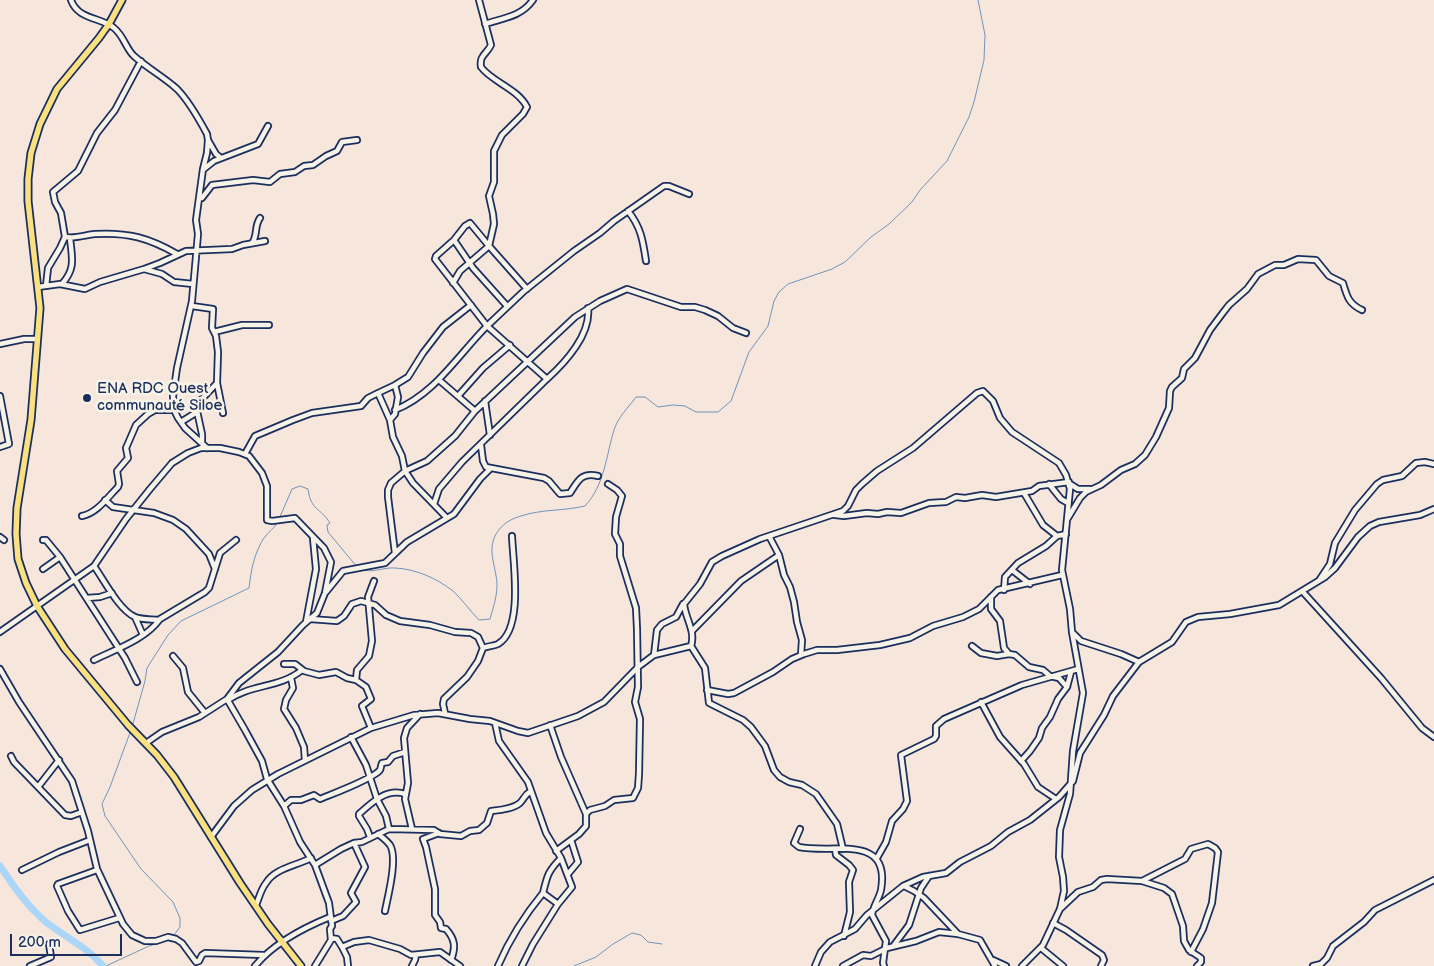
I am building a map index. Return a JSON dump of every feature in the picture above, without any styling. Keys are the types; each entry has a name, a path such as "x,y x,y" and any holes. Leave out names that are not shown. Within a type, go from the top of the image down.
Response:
{"main road":[{"path":"122,0 109,24 57,89 40,124 31,152 28,201 40,308 31,420 17,508 16,534 18,559 36,606 65,649 174,777 256,905 301,966"}],"street":[{"path":"72,0 76,10 85,16 109,24 119,32 132,55 183,96 204,129 216,154 221,158"},
{"path":"453,284 460,272 489,246 494,224 489,196 494,182 494,151 502,135 523,114 527,107 507,86 481,67 482,54 491,45 479,0"},
{"path":"485,24 516,14 529,6 534,0"},
{"path":"62,284 70,274 73,266 61,213 55,202 53,192 77,173 96,133 115,110 141,61"},
{"path":"203,170 214,161 258,144 268,126"},
{"path":"207,448 181,422 174,410 173,392 192,306 192,284 198,234 196,220 203,170 208,153 208,140"},
{"path":"200,200 212,185 248,180 270,182 280,174 295,172 304,166 313,165 337,151 342,142 357,140"},
{"path":"396,410 411,403 439,380 507,306 628,211 666,186 689,194"},
{"path":"628,211 638,224 641,232 646,261"},
{"path":"252,243 255,239 257,224 260,218"},
{"path":"527,289 470,223 462,228 454,240 435,258 487,326 548,378"},
{"path":"46,286 48,268 67,238 97,234 132,235 177,254"},
{"path":"454,240 473,268 507,306"},
{"path":"38,287 62,284 85,289 100,282 160,263 186,251 234,249 265,241"},
{"path":"1067,519 1080,498 1121,470 1135,464 1145,455 1156,437 1168,408 1172,387 1182,378 1184,369 1195,358 1210,330 1222,314 1247,289 1258,274 1275,265 1284,265 1298,259 1316,260 1330,276 1343,284 1349,301 1355,307 1362,310"},
{"path":"144,268 162,274 174,282 192,284"},
{"path":"395,553 388,503 388,490 392,483 405,471 427,462 457,435 485,401 569,321 588,308 627,290 680,307 695,307 705,310 718,316 733,328 746,333"},
{"path":"245,454 253,439 261,433 310,413 361,406 368,398 408,377 443,327 471,305"},
{"path":"192,306 213,309 212,328 216,336 218,383 223,413"},
{"path":"434,504 438,489 462,462 559,367 582,336 588,320 588,308"},
{"path":"214,332 242,325 269,325"},
{"path":"0,344 24,339 38,339"},
{"path":"458,396 483,368 510,345"},
{"path":"439,380 475,411"},
{"path":"202,443 198,402 218,383"},
{"path":"390,420 396,410 398,398 395,385"},
{"path":"654,655 657,630 662,624 676,617 700,584 714,560 744,545 833,515 846,508 856,490 875,473 913,448 977,393 983,391 993,401 1005,426 1024,441 1059,463 1069,483 1062,575 1070,609 1072,632 1082,686 1082,699 1073,750 1070,798 1060,830 1059,857 1064,891 1059,910 1040,948 1022,966"},
{"path":"378,393 390,420 393,437 402,456 405,471 413,483 447,518"},
{"path":"0,396 9,444 0,446"},
{"path":"485,401 490,435"},
{"path":"82,516 89,514 106,500 118,486 117,471 128,458 126,448 136,425 155,410 174,410"},
{"path":"181,422 198,411"},
{"path":"481,445 484,465 490,469 544,478 557,491 564,494 570,494 584,476 590,474 598,476"},
{"path":"0,632 94,566 134,509 176,460 196,449 228,448 245,454 255,463 265,480 268,493 267,520 295,518 327,552 331,562 325,593 317,613 278,652 237,685 227,700"},
{"path":"1316,584 1330,564 1335,543 1346,528 1355,510 1377,484 1383,480 1402,476 1416,463 1426,462 1434,464"},
{"path":"325,593 346,569 385,563 407,542 458,511 480,479 490,469"},
{"path":"833,515 844,516 887,512 896,514 929,503 946,502 956,497 965,498 982,495 995,497 1024,493 1049,484 1069,483 1078,489 1092,489"},
{"path":"586,814 592,808 605,806 614,800 633,798 638,788 640,774 640,719 635,702 638,687 636,608 620,556 620,544 616,534 616,517 622,496 608,484"},
{"path":"1049,484 1068,503"},
{"path":"1024,493 1044,525 1057,536"},
{"path":"106,500 113,507 156,514 184,528 208,553 215,569"},
{"path":"815,966 825,947 830,942 855,929 872,911 904,886 921,878 946,872 960,862 991,846 1008,832 1030,820 1056,799 1074,779 1080,753 1104,715 1112,696 1139,662 1168,645 1184,625 1196,618 1276,606 1316,584 1333,570 1358,537 1370,526 1379,522 1420,515 1434,509"},
{"path":"1004,590 1005,577 1018,563 1046,546 1057,536 1066,534"},
{"path":"483,648 497,645 505,638 514,615 516,596 512,536"},
{"path":"769,536 779,555 784,575 790,587 802,640 802,655"},
{"path":"308,620 316,569 313,537"},
{"path":"44,540 60,557 87,598 137,682"},
{"path":"94,660 119,649 155,627 159,620 205,592 209,588 221,552 236,540"},
{"path":"692,631 741,581 779,555"},
{"path":"42,569 60,557"},
{"path":"94,566 126,611 135,617 159,620"},
{"path":"1012,570 1030,584"},
{"path":"707,690 728,694 734,693 773,672 792,659 817,650 837,650 880,645 910,638 933,626 979,609 998,590 1062,575"},
{"path":"356,680 356,670 369,656 372,641 368,597 374,581"},
{"path":"1303,592 1381,678 1422,728 1434,737"},
{"path":"87,598 100,597 112,593"},
{"path":"991,595 991,609 1000,620 1004,648 1009,654"},
{"path":"308,620 337,621 344,616 355,602 361,601 378,607 386,615 400,621 430,625 455,632 471,633 478,637 483,648 478,661 467,677 444,699 445,713"},
{"path":"684,604 692,631 691,646 705,668 708,701 736,716 751,727 764,746 774,770 780,777 802,785 816,794 837,824 843,849"},
{"path":"135,617 143,634"},
{"path":"1072,632 1081,641 1139,662"},
{"path":"211,837 238,802 268,779 371,728 420,714 445,713 466,719 486,720 525,733 583,713 604,702 638,667 654,655 691,646"},
{"path":"972,646 981,653 997,656 1009,654 1017,656 1029,667 1042,670 1050,676 1060,679 1067,687"},
{"path":"173,656 183,668 188,692 205,713"},
{"path":"284,664 295,664 302,670 321,675 336,672 356,680 366,687 371,699 362,705 371,728"},
{"path":"0,669 19,702 72,781 97,870 119,918 132,934 145,941 156,941 168,937 176,939 182,943 196,962 199,962 205,953 264,955"},
{"path":"877,858 886,842 892,821 903,809 907,801 900,756 934,739 936,726 942,720 1022,685 1078,669"},
{"path":"146,743 162,732 195,719 239,693 291,678 302,670"},
{"path":"1020,761 1036,742 1067,687 1071,672"},
{"path":"291,678 292,688 284,709 304,747 306,760"},
{"path":"227,700 262,761 268,779 284,806 300,842 315,865 329,904 332,926 330,929 331,938 315,966"},
{"path":"981,702 1000,737 1038,787 1056,799"},
{"path":"412,829 405,794 408,783 404,738 407,728 420,714"},
{"path":"495,723 499,741 526,778 546,833 561,858 572,888 558,904 533,944 522,966"},
{"path":"550,725 586,814 586,826 556,851"},
{"path":"351,737 370,777 377,799 386,816 389,829"},
{"path":"284,806 291,800 302,800 313,796 320,799 370,777 380,770 382,763 388,762 392,756 404,752"},
{"path":"12,756 14,762 65,815 72,816 82,812"},
{"path":"38,786 59,760"},
{"path":"315,865 337,851 389,829 435,830 439,833 465,835 470,831 479,830 487,823 492,811 505,809 519,803 523,796 531,791"},
{"path":"370,837 359,816 361,812 377,799 389,793 405,794"},
{"path":"419,829 426,846 435,889 435,915 440,922 440,928 446,929 453,938 454,950 451,960"},
{"path":"800,829 795,840 796,846 867,852 877,858 881,867 882,880 880,897 872,911 872,917 885,938 884,966"},
{"path":"423,840 439,833"},
{"path":"378,834 389,844 392,859 391,882 385,911"},
{"path":"22,870 59,852 90,840"},
{"path":"568,874 578,862 571,840"},
{"path":"255,966 264,955 283,942 311,926 343,916 356,903 351,893 365,867 354,843"},
{"path":"1142,881 1185,859 1191,848 1207,844 1217,850 1212,903 1192,952"},
{"path":"835,849 836,855 853,870 850,882 850,912 844,936"},
{"path":"256,905 265,884 271,877 281,870 311,858"},
{"path":"498,966 511,937 543,893 545,879 549,870 561,858"},
{"path":"97,870 58,884 57,886 68,911 80,930 119,918"},
{"path":"894,945 912,919 919,894 929,876"},
{"path":"1059,910 1078,892 1093,887 1100,880 1142,881 1164,888 1172,894 1183,926 1184,941 1192,952 1201,958 1202,961 1197,966"},
{"path":"1313,966 1318,966 1327,958 1333,946 1364,922 1375,910 1434,880"},
{"path":"904,886 919,894 958,934"},
{"path":"543,893 558,904"},
{"path":"1053,923 1102,956 1104,960 1101,966"},
{"path":"843,966 863,955 871,956 894,945 916,941 939,932 958,934 980,940 995,966"},
{"path":"331,938 337,939 342,947 347,957 348,966"},
{"path":"342,947 354,942 369,940 398,948 409,955 437,952 460,966"},
{"path":"30,966 51,957 49,944"},
{"path":"1040,948 1063,966"},
{"path":"412,966 416,955"},
{"path":"992,959 1006,966"}],"waterway":[{"path":"360,569 369,571 395,568 411,570 426,575 453,591 479,620 490,619 497,589 492,552 493,542 498,531 505,523 521,516 585,506 601,479 616,425 636,397 645,397 658,407 685,406 696,412 718,412 731,401 749,352 768,326 774,301 779,292 788,284 832,269 845,262 912,202 920,190 947,161 969,117 984,60 985,35 978,0"},
{"path":"279,519 292,489 300,486 308,489 311,501 330,523 327,525 328,532 357,567"},
{"path":"132,727 147,668 168,635 181,621 249,588 255,556 264,538 277,523"},
{"path":"131,730 102,804 105,816 141,869 173,902 180,918 180,927 174,935"},
{"path":"0,866 40,917 84,948 103,966"},
{"path":"574,966 596,957 632,933 641,935 648,942 662,944"},
{"path":"106,966 149,946 169,940"}],"place":[{"name":"ENA RDC Ouest communauté Siloe","path":"87,398"}]}
